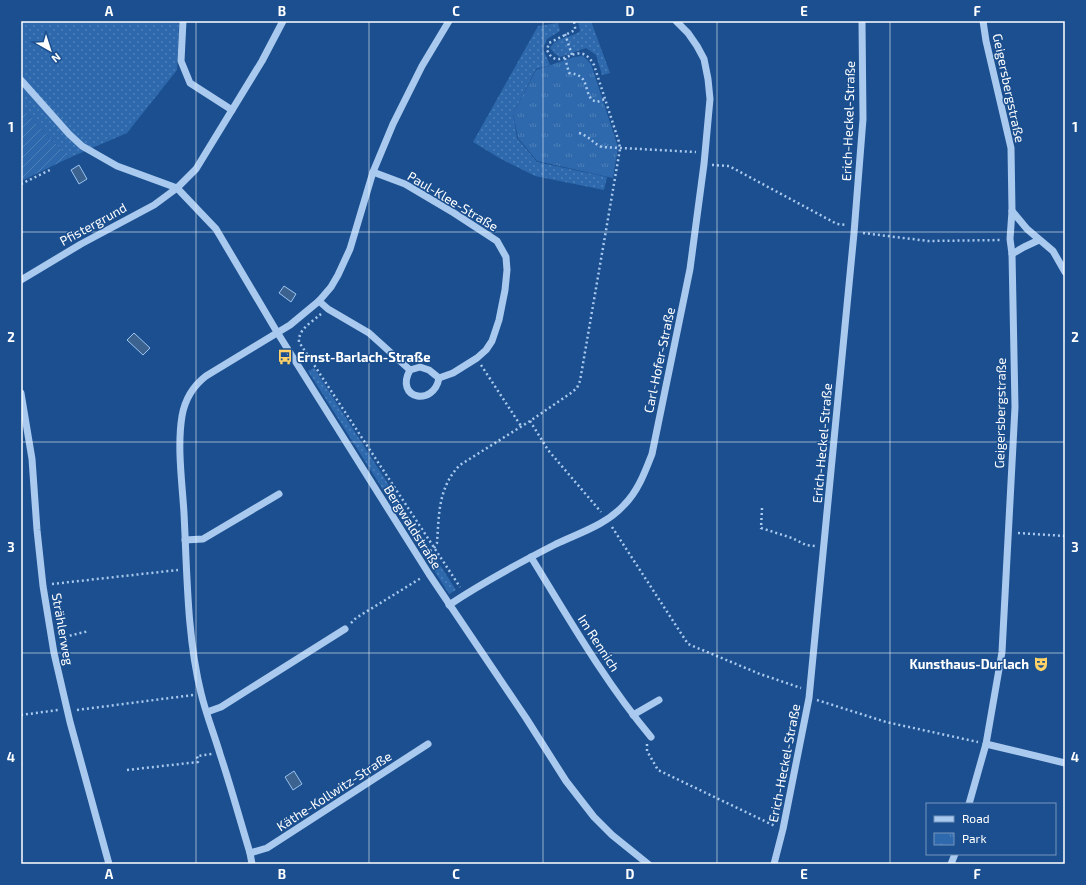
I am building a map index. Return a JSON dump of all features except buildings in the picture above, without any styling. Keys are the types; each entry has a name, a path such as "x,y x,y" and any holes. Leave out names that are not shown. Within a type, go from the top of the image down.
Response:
{"street":[{"path":"183,21 181,61 190,83 232,110"},
{"name":"Pfistergrund","path":"21,280 81,244 154,204 177,188 196,169 262,61 283,21"},
{"path":"252,864 220,753 201,694 196,668 192,637 185,540 180,438 182,415 185,403 191,391 206,376 290,325 319,301 331,286 344,263 373,172 393,124 422,66 449,21"},
{"name":"Carl-Hofer-Straße","path":"449,605 464,594 531,557 607,520 624,505 641,481 652,454 690,269 704,164 710,99 704,59 698,46 676,21"},
{"name":"Erich-Heckel-Straße","path":"774,864 783,829 809,698 860,160 863,119 862,21"},
{"name":"Geigersbergstraße","path":"969,803 986,744 1002,652 1015,407 1012,254 1010,239 1012,212 1011,148 986,41 983,21"},
{"path":"21,80 82,146 117,166 177,188"},
{"name":"Paul-Klee-Straße","path":"373,172 405,184 477,228 496,241 506,257 507,270 499,320 492,341 486,350 477,358 453,373 439,378"},
{"name":"Bergwaldstraße","path":"177,188 216,229 277,332 428,574 526,718 566,781 594,817 612,835 648,864"},
{"path":"1012,212 1027,229 1053,251 1065,272"},
{"path":"1012,254 1024,246 1039,240"},
{"path":"319,301 328,309 369,333 410,370"},
{"path":"420,367 434,373 439,378 438,385 434,391 428,395 416,396 410,392 405,381 410,370 420,367"},
{"name":"Strählerweg","path":"21,393 32,459 43,586 52,640 67,709 110,864"},
{"path":"185,540 203,539 279,494"},
{"name":"Im Rennich","path":"531,557 597,664 633,715 651,737"},
{"path":"207,712 221,707 345,629"},
{"path":"633,715 659,700"},
{"name":"Käthe-Kollwitz-Straße","path":"250,853 267,848 428,744"},
{"path":"986,744 1065,762"}],"path":[{"path":"537,21 550,21"},
{"path":"420,560 434,548 437,543 440,502 448,479 460,465 571,393 577,388 580,381 620,149 594,65 590,58 584,53 559,59 553,58 548,54 547,50 549,43 575,30 574,21"},
{"path":"565,34 572,55"},
{"path":"565,58 569,73 576,74 584,79 592,100 597,102 605,99"},
{"path":"579,133 590,137 594,142 602,147 687,152"},
{"path":"718,165 729,166 837,224"},
{"path":"21,184 52,169"},
{"path":"866,234 928,241 1002,240"},
{"path":"328,309 302,330 298,336 299,342 464,594"},
{"path":"477,358 521,426"},
{"path":"530,421 548,450 607,520 688,644 760,674 790,684"},
{"path":"762,508 761,528 792,538 806,545"},
{"path":"1008,532 1065,536"},
{"path":"53,584 187,569"},
{"path":"345,629 356,618 428,574"},
{"path":"52,640 89,631"},
{"path":"81,709 201,694"},
{"path":"809,698 886,722 973,740"},
{"path":"21,714 67,709"},
{"path":"651,737 647,744 647,750 658,770 771,825"},
{"path":"127,770 198,762 197,756 220,753"}],"green space":[{"path":"21,21 179,21 177,70 127,133 69,158 21,107"},
{"path":"578,21 591,21 610,73 602,75 596,55 586,48 560,57 550,48 556,41 576,34 580,31"},
{"path":"558,23 560,31 547,39 543,49 550,65 536,69 513,114 517,138 537,162 607,177 604,190 535,176 501,159 473,142 538,26"},
{"path":"583,56 591,64 618,147 613,178 537,161 518,138 513,114 536,70 574,57"},
{"path":"21,107 69,158 21,181"},
{"path":"314,368 456,590 449,594 308,371"}],"shaded area":[{"path":"79,165 87,179 79,184 71,170"},
{"path":"284,286 296,294 291,302 279,293"},
{"path":"134,333 150,348 143,355 127,340"},
{"path":"294,771 302,784 293,790 285,777"}],"place":[{"name":"Ernst-Barlach-Straße","path":"285,357"},
{"name":"Kunsthaus-Durlach","path":"1041,664"}]}
